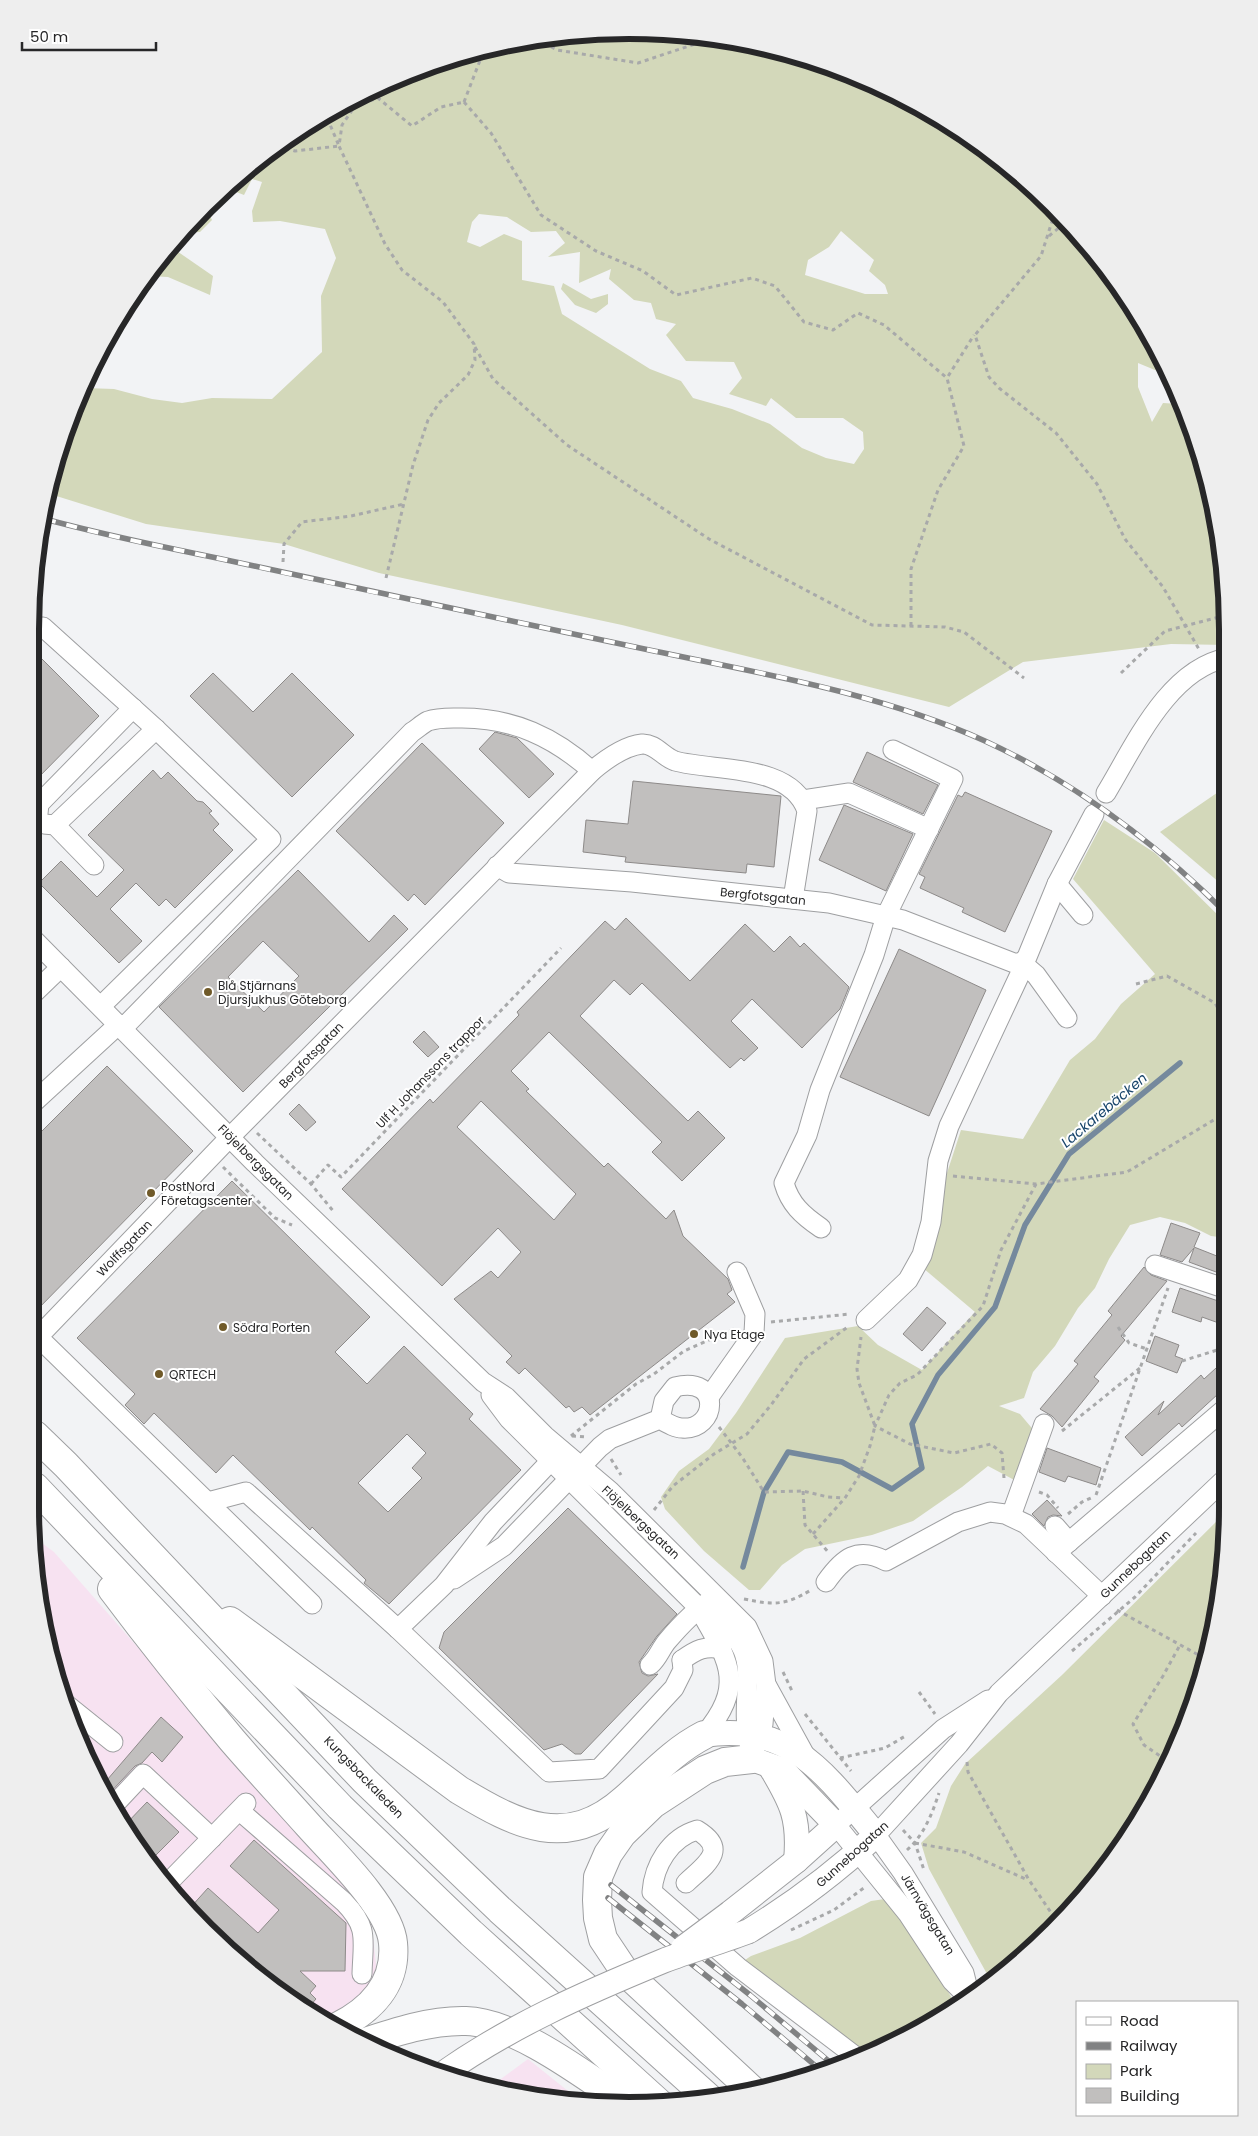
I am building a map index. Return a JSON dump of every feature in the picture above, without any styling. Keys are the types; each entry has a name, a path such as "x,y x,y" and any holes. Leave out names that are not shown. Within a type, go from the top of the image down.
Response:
{"highway":[{"name":"Kungsbackaleden","path":"39,1439 366,1782 500,1910 703,2092"},
{"path":"39,1491 151,1642 233,1740 341,1862 371,1898 387,1923 393,1942 394,1962 390,1979 370,2007 345,2024"},
{"path":"39,1491 340,1807 471,1933 652,2096"},
{"path":"183,1588 270,1648 459,1790 487,1807 538,1827 562,1829 584,1826 605,1816 671,1756 704,1735"},
{"path":"747,2085 625,1972 603,1939 598,1918 597,1900 598,1877 608,1854 622,1834 653,1804 704,1770 756,1748"},
{"path":"375,2039 433,2024 467,2021 491,2025 532,2043 615,2097"}],"main road":[{"name":"Flöjelbergsgatan","path":"704,1735 727,1731 756,1748 799,1784 836,1824"},
{"name":"Flöjelbergsgatan","path":"756,1748 780,1742 806,1757 854,1808 876,1835"},
{"path":"756,1748 783,1788 795,1816 798,1835 796,1861"},
{"name":"Gunnebogatan","path":"665,1961 796,1861 836,1824"},
{"name":"Gunnebogatan","path":"450,2069 482,2047 525,2022 665,1961 749,1931 792,1905 830,1877 876,1835"}],"street":[{"path":"43,627 156,729 270,839 101,1006"},
{"path":"1106,794 1151,718 1166,699 1194,672 1219,661"},
{"path":"94,864 42,825 39,804 133,708"},
{"path":"39,1098 121,1026 412,732 428,722 441,718 487,718 506,721 555,742 572,753 592,771"},
{"path":"42,825 156,729"},
{"name":"Bergfotsgatan","path":"230,1137 245,1124 497,866 605,760 636,746 651,746 670,759 693,766 754,772 773,778 784,784 803,800"},
{"path":"820,1228 803,1216 789,1199 784,1183 807,1135 820,1090 874,955 886,916 953,779 893,750"},
{"path":"793,899 806,824 807,811 803,800 849,793 928,829"},
{"path":"866,1320 908,1280 922,1255 931,1222 937,1168 949,1126 1021,972 1022,963 1027,957 1057,884 1094,814"},
{"name":"Bergfotsgatan","path":"497,866 508,874 530,873 632,882 829,903 886,916 957,939 1014,963 1022,963"},
{"path":"1057,884 1083,915"},
{"name":"Flöjelbergsgatan","path":"39,945 230,1137 483,1382 509,1419 562,1445 575,1473 699,1608 722,1649 728,1663 729,1692 722,1712 704,1735"},
{"path":"1022,963 1036,975 1067,1018"},
{"path":"39,988 61,967"},
{"name":"Wolffsgatan","path":"39,1335 230,1137"},
{"path":"1155,1265 1219,1286"},
{"path":"444,1585 504,1546 600,1447 610,1440 660,1419 682,1428 701,1422 709,1405 750,1340 756,1324 746,1290 737,1272"},
{"name":"Wolffsgatan","path":"39,1337 208,1502"},
{"path":"660,1419 664,1401 675,1387 696,1385 705,1390 709,1405"},
{"path":"1063,1547 1219,1414"},
{"path":"1011,1516 1013,1482 1042,1428"},
{"path":"398,1629 444,1585 476,1542 562,1445"},
{"name":"Flöjelbergsgatan","path":"575,1473 610,1491 727,1596 757,1644 763,1661 766,1685 765,1710 756,1748"},
{"name":"Gunnebogatan","path":"876,1835 960,1744 999,1693 1219,1485"},
{"path":"208,1502 246,1492 398,1629 512,1727 549,1772 599,1769 674,1688 683,1670 682,1660"},
{"path":"208,1502 312,1604"},
{"path":"826,1582 838,1565 858,1554 873,1554 886,1561 958,1522 990,1512 1011,1516 1063,1547 1102,1596"},
{"path":"1060,1521 1063,1547"},
{"path":"476,1542 480,1554 487,1558"},
{"path":"722,1649 710,1646 682,1660 670,1656 654,1661 666,1642 699,1608 727,1596"},
{"name":"Flöjelbergsgatan","path":"699,1608 719,1620 732,1632 742,1647 748,1668 756,1748"},
{"name":"Flöjelbergsgatan","path":"766,1685 806,1757"},
{"name":"Gunnebogatan","path":"836,1824 942,1729 999,1693"},
{"path":"76,1712 113,1742"},
{"path":"118,1801 143,1774 212,1838"},
{"path":"172,1879 243,1807 359,1918 364,1933 362,1974"},
{"name":"Flöjelbergsgatan","path":"836,1824 859,1851"},
{"path":"686,1883 712,1859 714,1847 709,1837 697,1830 683,1834 667,1850 653,1876 652,1892 738,1967 852,2053"},
{"name":"Järnvägsgatan","path":"876,1835 895,1862 964,1973 968,1990"},
{"name":"Järnvägsgatan","path":"859,1851 908,1914 952,1982 964,1993"}],"path":[{"path":"547,45 557,50 638,63 698,43"},
{"path":"464,102 481,58"},
{"path":"358,105 378,98 412,126 441,107 464,102"},
{"path":"464,102 491,133 541,215 596,251 643,271 676,295 752,278 775,286 804,322 833,330 858,313 884,325 947,378 964,446 938,490 910,569 911,626"},
{"path":"339,146 342,125 356,107"},
{"path":"329,121 384,244 402,270 443,302 474,344 493,379 567,445 709,539 872,624 945,627 964,632 1024,678"},
{"path":"287,149 295,151 339,146"},
{"path":"947,378 974,335 1041,256 1049,236 1053,219"},
{"path":"1049,236 1060,227"},
{"path":"974,335 989,377 999,388 1056,432 1097,484 1125,539 1163,587 1208,664"},
{"path":"386,578 413,465 428,420 439,403 468,376 475,360 474,344"},
{"path":"283,562 284,544 302,522 351,516 404,504"},
{"path":"1121,673 1165,631 1219,617"},
{"name":"Ulf H Johanssons trappor","path":"311,1184 328,1165 341,1177 561,948"},
{"path":"1136,984 1167,976 1215,1003 1219,1010"},
{"path":"937,1168 1036,1184 1127,1172 1219,1117"},
{"path":"245,1124 272,1145 325,1198 337,1216"},
{"path":"813,1534 845,1498 859,1476 875,1426 889,1395 900,1383 917,1375 983,1306 1001,1250 1036,1184"},
{"path":"866,1320 858,1354 857,1369 859,1383 875,1426 910,1444 954,1453 991,1444 1002,1454 1013,1482 1047,1495 1060,1521 1082,1502 1096,1496 1173,1271"},
{"path":"562,1445 636,1384 684,1351 726,1335 742,1325 857,1314 866,1320"},
{"path":"652,1513 673,1486 714,1454 746,1434 762,1416 804,1359 853,1324 866,1320"},
{"path":"1118,1328 1129,1342 1147,1349"},
{"path":"1182,1361 1219,1349"},
{"path":"1042,1428 1055,1437 1140,1368"},
{"path":"709,1405 764,1492 803,1491 828,1497 845,1498"},
{"path":"562,1445 588,1437 600,1447"},
{"path":"803,1491 805,1525 838,1565"},
{"path":"1066,1657 1135,1597 1192,1539 1200,1526"},
{"path":"727,1596 775,1604 786,1603 826,1582"},
{"path":"1102,1596 1118,1611 1200,1656"},
{"path":"1163,1758 1144,1745 1133,1724 1180,1645"},
{"path":"919,1692 935,1715"},
{"path":"840,1758 885,1748 895,1742"},
{"path":"960,1744 966,1753 968,1772 1029,1880 1053,1916"},
{"path":"895,1862 915,1843 930,1820 942,1785"},
{"path":"915,1843 964,1852 1029,1880"},
{"path":"790,1931 834,1910 878,1877"}],"shaded area":[{"path":"40,1542 54,1552 370,1912 378,1981 331,2016 301,1998 240,1951 185,1896 161,1866 138,1835 118,1802 84,1733 70,1697 50,1622"},
{"path":"528,2059 572,2094 514,2086 497,2082"}],"green space":[{"path":"590,40 668,40 744,50 819,70 890,100 957,138 1018,185 1073,240 1120,301 1140,334 1160,372 1138,363 1138,387 1152,422 1163,403 1174,404 1188,439 1199,476 1214,552 1218,590 1219,645 1171,644 1023,662 949,707 622,625 379,573 284,544 146,524 54,495 70,439 91,388 114,389 152,399 182,403 212,398 272,399 322,352 321,296 336,258 325,229 280,221 253,222 252,211 262,182 252,179 244,195 234,191 270,161 301,138 368,100 439,70 514,50 552,44","holes":["479,214 507,217 531,232 556,231 565,243 548,257 580,252 579,283 611,269 609,279 634,300 651,303 656,319 676,324 666,335 686,361 734,362 742,378 729,394 766,406 771,398 796,418 843,418 863,432 864,449 854,464 826,458 802,448 770,424 732,409 693,398 681,381 650,369 562,314 554,286 522,280 522,241 504,234 480,247 467,242 472,222","841,231 874,260 869,271 885,285 888,294 865,294 805,275 808,260 829,247"]},
{"path":"209,215 212,220 200,232 192,232"},
{"path":"176,251 213,276 210,295 168,277 156,276"},
{"path":"563,283 591,299 608,294 608,304 596,313 575,305 561,289"},
{"path":"1219,791 1219,882 1160,832"},
{"path":"1104,820 1155,853 1219,916 1219,1237 1211,1236 1185,1223 1160,1217 1130,1225 1109,1259 1095,1288 1078,1308 1055,1346 1033,1372 1024,1398 999,1406 1020,1414 1036,1433 1018,1482 988,1466 962,1487 913,1521 872,1535 805,1549 782,1565 760,1590 749,1590 704,1551 665,1509 661,1497 679,1471 709,1449 736,1413 785,1338 858,1326 878,1345 922,1370 975,1312 923,1268 940,1217 946,1176 961,1130 1023,1139 1070,1060 1095,1039 1121,1004 1155,974 1073,879"},
{"path":"1219,1519 1214,1584 1199,1660 1188,1697 1158,1768 1120,1835 1073,1896 1018,1951 988,1975 929,1869 921,1843 936,1828 951,1786 965,1764 1062,1675"},
{"path":"885,1899 905,1920 953,2000 890,2036 859,2050 744,1964 745,1960 751,1956 800,1938 871,1901"}],"building":[{"path":"39,656 99,716 39,777"},
{"path":"213,673 253,712 292,673 354,735 292,797 190,696"},
{"path":"495,732 517,738 554,774 529,798 479,749"},
{"path":"422,743 504,823 425,905 414,894 408,901 336,831"},
{"path":"867,752 938,785 923,814 853,782"},
{"path":"153,770 161,779 168,772 197,801 203,802 212,811 209,813 219,824 213,830 233,850 175,908 166,899 159,906 136,883 110,909 142,941 119,963 39,883 61,861 97,897 124,870 88,835"},
{"path":"633,781 781,796 774,867 747,864 746,873 625,862 626,857 583,852 586,820 628,824"},
{"path":"965,792 1052,831 1005,932 962,912 964,908 920,888 925,877 919,874 958,795 962,797"},
{"path":"844,805 913,834 886,891 819,860"},
{"name":"Blå Stjärnans Djursjukhus Göteborg","path":"298,870 369,942 394,915 408,929 243,1092 159,1007","holes":["263,941 299,976 264,1012 228,977"]},
{"path":"626,918 690,981 745,924 774,952 790,936 800,947 804,943 849,987 840,1009 802,1048 752,999 731,1021 758,1048 744,1061 741,1058 730,1068 642,983 630,995 614,980 580,1016 688,1121 698,1111 725,1138 682,1181 652,1152 662,1142 549,1032 511,1071 529,1089 526,1091 604,1167 608,1163 666,1219 674,1210 683,1236 728,1279 732,1290 727,1294 735,1302 590,1415 582,1407 574,1412 569,1406 566,1408 525,1368 519,1374 506,1362 512,1356 454,1299 491,1271 498,1278 521,1252 498,1228 442,1286 342,1189 430,1099 433,1103 519,1015 517,1012 605,921 615,930","holes":["481,1101 576,1194 554,1220 457,1127"]},
{"path":"899,949 986,990 929,1116 840,1077"},
{"path":"424,1031 439,1047 428,1057 413,1042"},
{"path":"107,1066 193,1151 39,1308 39,1134"},
{"path":"299,1104 316,1122 306,1131 289,1114"},
{"path":"232,1181 370,1317 335,1352 367,1384 404,1346 473,1414 469,1419 521,1470 389,1604 364,1583 366,1580 312,1527 310,1530 233,1455 216,1473 154,1413 144,1424 125,1405 135,1394 77,1338","holes":["407,1434 426,1453 412,1468 422,1478 388,1512 358,1483"]},
{"path":"1171,1223 1200,1233 1194,1247 1219,1257 1219,1273 1189,1262 1194,1248 1182,1262 1160,1255"},
{"path":"1144,1267 1151,1275 1167,1281 1121,1336 1125,1340 1094,1377 1099,1381 1062,1427 1052,1416 1040,1409 1078,1364 1074,1361 1112,1315 1108,1311"},
{"path":"1180,1288 1219,1301 1219,1323 1202,1317 1201,1322 1172,1312"},
{"path":"927,1307 946,1323 922,1351 903,1334"},
{"path":"1155,1336 1179,1345 1175,1356 1183,1359 1177,1373 1146,1361"},
{"path":"1219,1365 1219,1395 1218,1394 1182,1427 1179,1423 1142,1456 1125,1437 1164,1401 1158,1415 1201,1375 1204,1379"},
{"path":"1047,1448 1101,1468 1096,1485 1068,1476 1065,1482 1039,1472"},
{"path":"1047,1500 1062,1516 1053,1515 1048,1517 1044,1526 1032,1514"},
{"path":"568,1508 677,1614 657,1636 639,1662 642,1673 648,1676 658,1674 581,1754 575,1754 562,1744 544,1750 439,1648 444,1632"},
{"path":"161,1717 183,1737 162,1762 152,1752 142,1763 135,1766 112,1791 107,1780"},
{"path":"147,1802 179,1832 154,1857 129,1821"},
{"path":"254,1840 346,1923 345,1971 300,1971 316,1986 310,1993 316,1999 311,2004 240,1951 193,1904 208,1888 258,1933 279,1910 230,1866"}],"waterway":[{"name":"Lackarebäcken","path":"743,1567 764,1492 788,1452 842,1462 892,1489 922,1468 912,1424 938,1375 995,1307 1025,1225 1069,1154 1180,1063"}],"railway":[{"path":"49,520 138,542 780,677 905,710 985,741 1019,758 1083,795 1143,839 1219,906"},
{"path":"611,1885 750,1995 830,2062"},
{"path":"608,1898 742,2004 817,2067"}],"place":[{"name":"Blå Stjärnans Djursjukhus Göteborg","path":"208,992"},
{"name":"PostNord Företagscenter","path":"151,1193"},
{"name":"Södra Porten","path":"223,1327"},
{"name":"Nya Etage","path":"694,1334"},
{"name":"QRTECH","path":"159,1374"}]}
